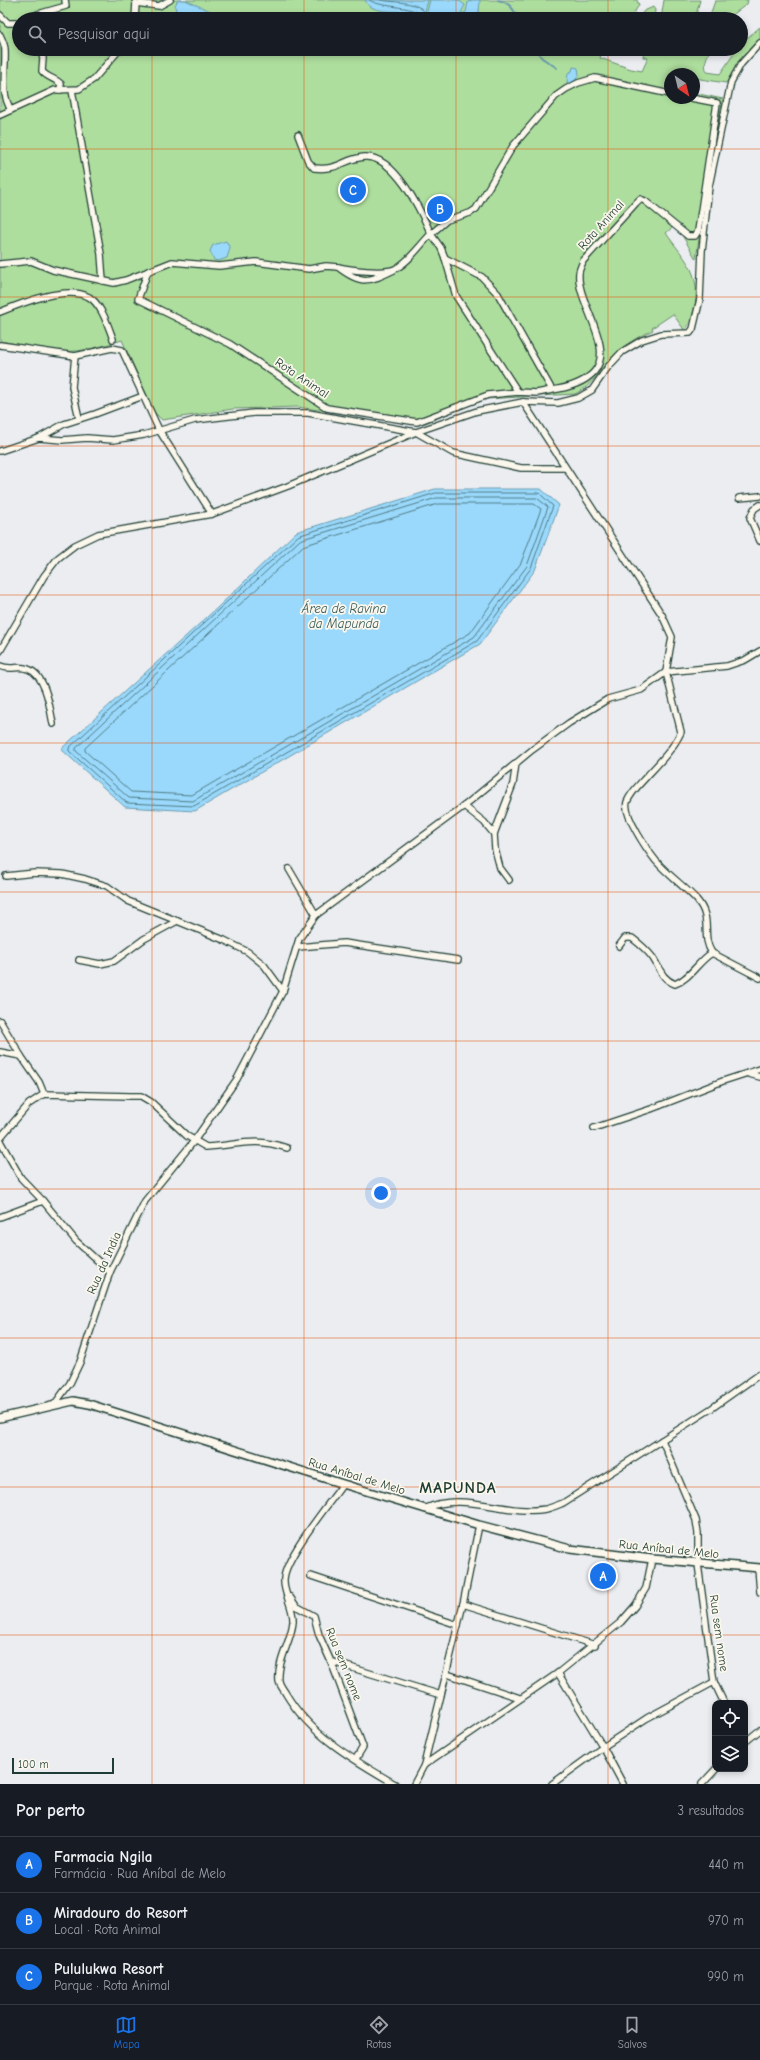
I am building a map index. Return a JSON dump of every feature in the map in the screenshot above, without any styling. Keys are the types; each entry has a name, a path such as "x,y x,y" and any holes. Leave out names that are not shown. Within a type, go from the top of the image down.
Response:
{"street":[{"path":"49,12 66,6 65,0"},
{"path":"135,12 136,1 159,6 170,0"},
{"path":"0,15 8,23 12,23"},
{"path":"0,35 5,49 0,94 3,103 11,110"},
{"path":"0,651 44,576 58,558 75,545 98,534 212,514 288,486 416,432 477,411 523,402 558,403 578,398 592,390 608,367 622,352 642,340 661,334 690,333 693,329 700,299 702,251 709,186 729,88 741,64 760,44"},
{"path":"42,56 42,71 46,76 61,84 60,90"},
{"path":"0,115 55,90 79,89 94,79 114,56"},
{"path":"338,267 353,278 360,280 368,280 394,270 406,261 431,234 447,220 470,213 476,209 513,146 556,96 566,89 578,83 595,78 664,93"},
{"path":"72,90 101,254 103,281"},
{"name":"Rota Animal","path":"148,271 138,299 230,344 327,408 417,422 488,395 518,392 537,393 564,389 589,378 596,369 601,349 581,289 579,273 583,262 640,199 645,201 688,236 695,236 698,231 717,104 700,100"},
{"path":"298,135 308,161 314,168 325,170 335,168 350,160 364,156 376,158 397,175 405,186 431,234 441,248 456,296 518,392"},
{"path":"445,258 482,277 498,294 552,390"},
{"path":"0,264 31,261 53,270 114,283 172,262 219,266 256,262 309,269 326,266 347,269 394,270"},
{"path":"0,312 17,305 71,292 89,297 98,306 107,322 113,339"},
{"path":"0,345 75,356 112,348 122,350 158,430 212,514"},
{"path":"75,356 72,387 79,418"},
{"path":"0,451 39,438 64,424 79,418 95,414 143,396"},
{"path":"523,402 564,468 662,615 672,637 666,672 681,732 675,744 635,789 627,803 626,809 634,828 657,862 688,891 706,914 707,946 712,953 760,978"},
{"path":"39,438 62,440 87,438 113,440 144,435 195,420 254,413 308,413 416,432 453,453 521,468 564,468"},
{"path":"739,498 760,496"},
{"path":"760,505 754,509 750,518 760,541"},
{"path":"666,672 727,666 745,660 760,651"},
{"path":"0,666 12,669 23,668 34,672 48,696 53,724"},
{"name":"Rua da India","path":"54,1405 70,1383 80,1362 110,1272 145,1201 194,1141 237,1079 283,990 298,947 299,939 316,915 464,806 516,763 569,723 608,700 641,690 666,672"},
{"path":"509,880 500,868 495,850 494,834 513,784 516,763"},
{"path":"464,806 484,822 494,834"},
{"path":"290,870 316,915"},
{"path":"6,876 35,873 62,874 107,886 128,901 224,940 248,952 264,965 283,990"},
{"path":"79,960 100,964 114,960 144,939 177,921"},
{"path":"619,946 625,938 632,938 652,958 660,973 668,981 675,984 683,981 704,958 712,953"},
{"path":"298,947 344,943 458,960"},
{"path":"0,1021 39,1082 44,1094"},
{"path":"0,1052 21,1056"},
{"path":"594,1128 760,1069"},
{"path":"748,1074 760,1077"},
{"path":"0,1138 29,1104 44,1094 141,1096 194,1141 206,1147 247,1141 268,1142 287,1148"},
{"path":"0,1141 21,1178 43,1201 76,1241 110,1272"},
{"path":"0,1217 43,1201"},
{"path":"424,1509 437,1503 452,1501 529,1510 546,1509 563,1503 662,1440 760,1374"},
{"name":"Rua Aníbal de Melo","path":"0,1418 73,1401 89,1404 424,1509 570,1549 698,1564 759,1568"},
{"name":"Rua sem nome","path":"662,1440 696,1520 698,1533 698,1564 714,1682 723,1700"},
{"path":"343,1484 291,1558 284,1578 285,1590 292,1609 293,1623 279,1672 279,1683 292,1704 319,1733 346,1755 394,1784"},
{"path":"414,1784 424,1765 447,1674 479,1525"},
{"path":"424,1765 558,1673 595,1645 635,1606 646,1588 652,1559"},
{"path":"759,1568 760,1592"},
{"path":"311,1576 458,1625"},
{"name":"Rua sem nome","path":"285,1590 296,1606 314,1616 319,1635 332,1664 354,1722 356,1732 361,1742 362,1747 357,1757"},
{"path":"463,1604 595,1645"},
{"path":"333,1662 441,1695"},
{"path":"558,1673 603,1747 623,1784"},
{"path":"447,1674 520,1698"},
{"path":"552,1784 603,1747 647,1718 714,1682"},
{"path":"748,1740 760,1730"},
{"path":"702,1784 713,1772"}],"green space":[{"path":"0,0 637,0 639,5 634,12 12,12 12,56 601,56 600,58 631,69 642,71 648,58 643,56 708,56 705,63 707,72 720,74 732,56 744,56 726,83 700,79 700,68 664,68 664,104 700,104 700,94 723,99 710,163 696,259 682,235 673,227 666,233 688,264 695,281 696,296 694,311 689,324 685,331 673,314 652,328 653,330 621,348 607,362 587,387 575,394 485,399 423,424 298,407 233,409 162,420 155,413 122,340 77,351 48,350 0,341"},
{"path":"664,0 700,0 697,12 662,12"},
{"path":"748,0 747,4 736,12 711,12 715,1"},
{"path":"653,7 655,10 655,12 643,12"},
{"path":"760,27 760,39 748,51 748,37"}],"water":[{"path":"178,0 185,0 212,12 176,12 175,5"},
{"path":"365,0 428,0 425,12 387,11 374,8"},
{"path":"430,0 458,0 465,5 462,12 427,12"},
{"path":"472,0 480,0 479,12 466,12 468,2"},
{"path":"573,67 578,68 579,75 574,82 567,83 568,73 572,71"},
{"path":"226,241 230,248 227,258 218,261 214,260 210,251 213,245"},
{"name":"Área de Ravina da Mapunda","path":"435,489 541,489 559,505 535,570 480,644 195,811 125,807 61,749 217,608 296,532"}],"waterway":[{"path":"498,0 511,6 514,12"},
{"path":"540,56 557,68"}],"place":[{"name":"Pululukwa Resort","path":"353,190"},
{"name":"Miradouro do Resort","path":"440,209"},
{"name":"Farmacia Ngila","path":"603,1576"}],"district":[{"name":"MAPUNDA","path":"458,1488"}]}
